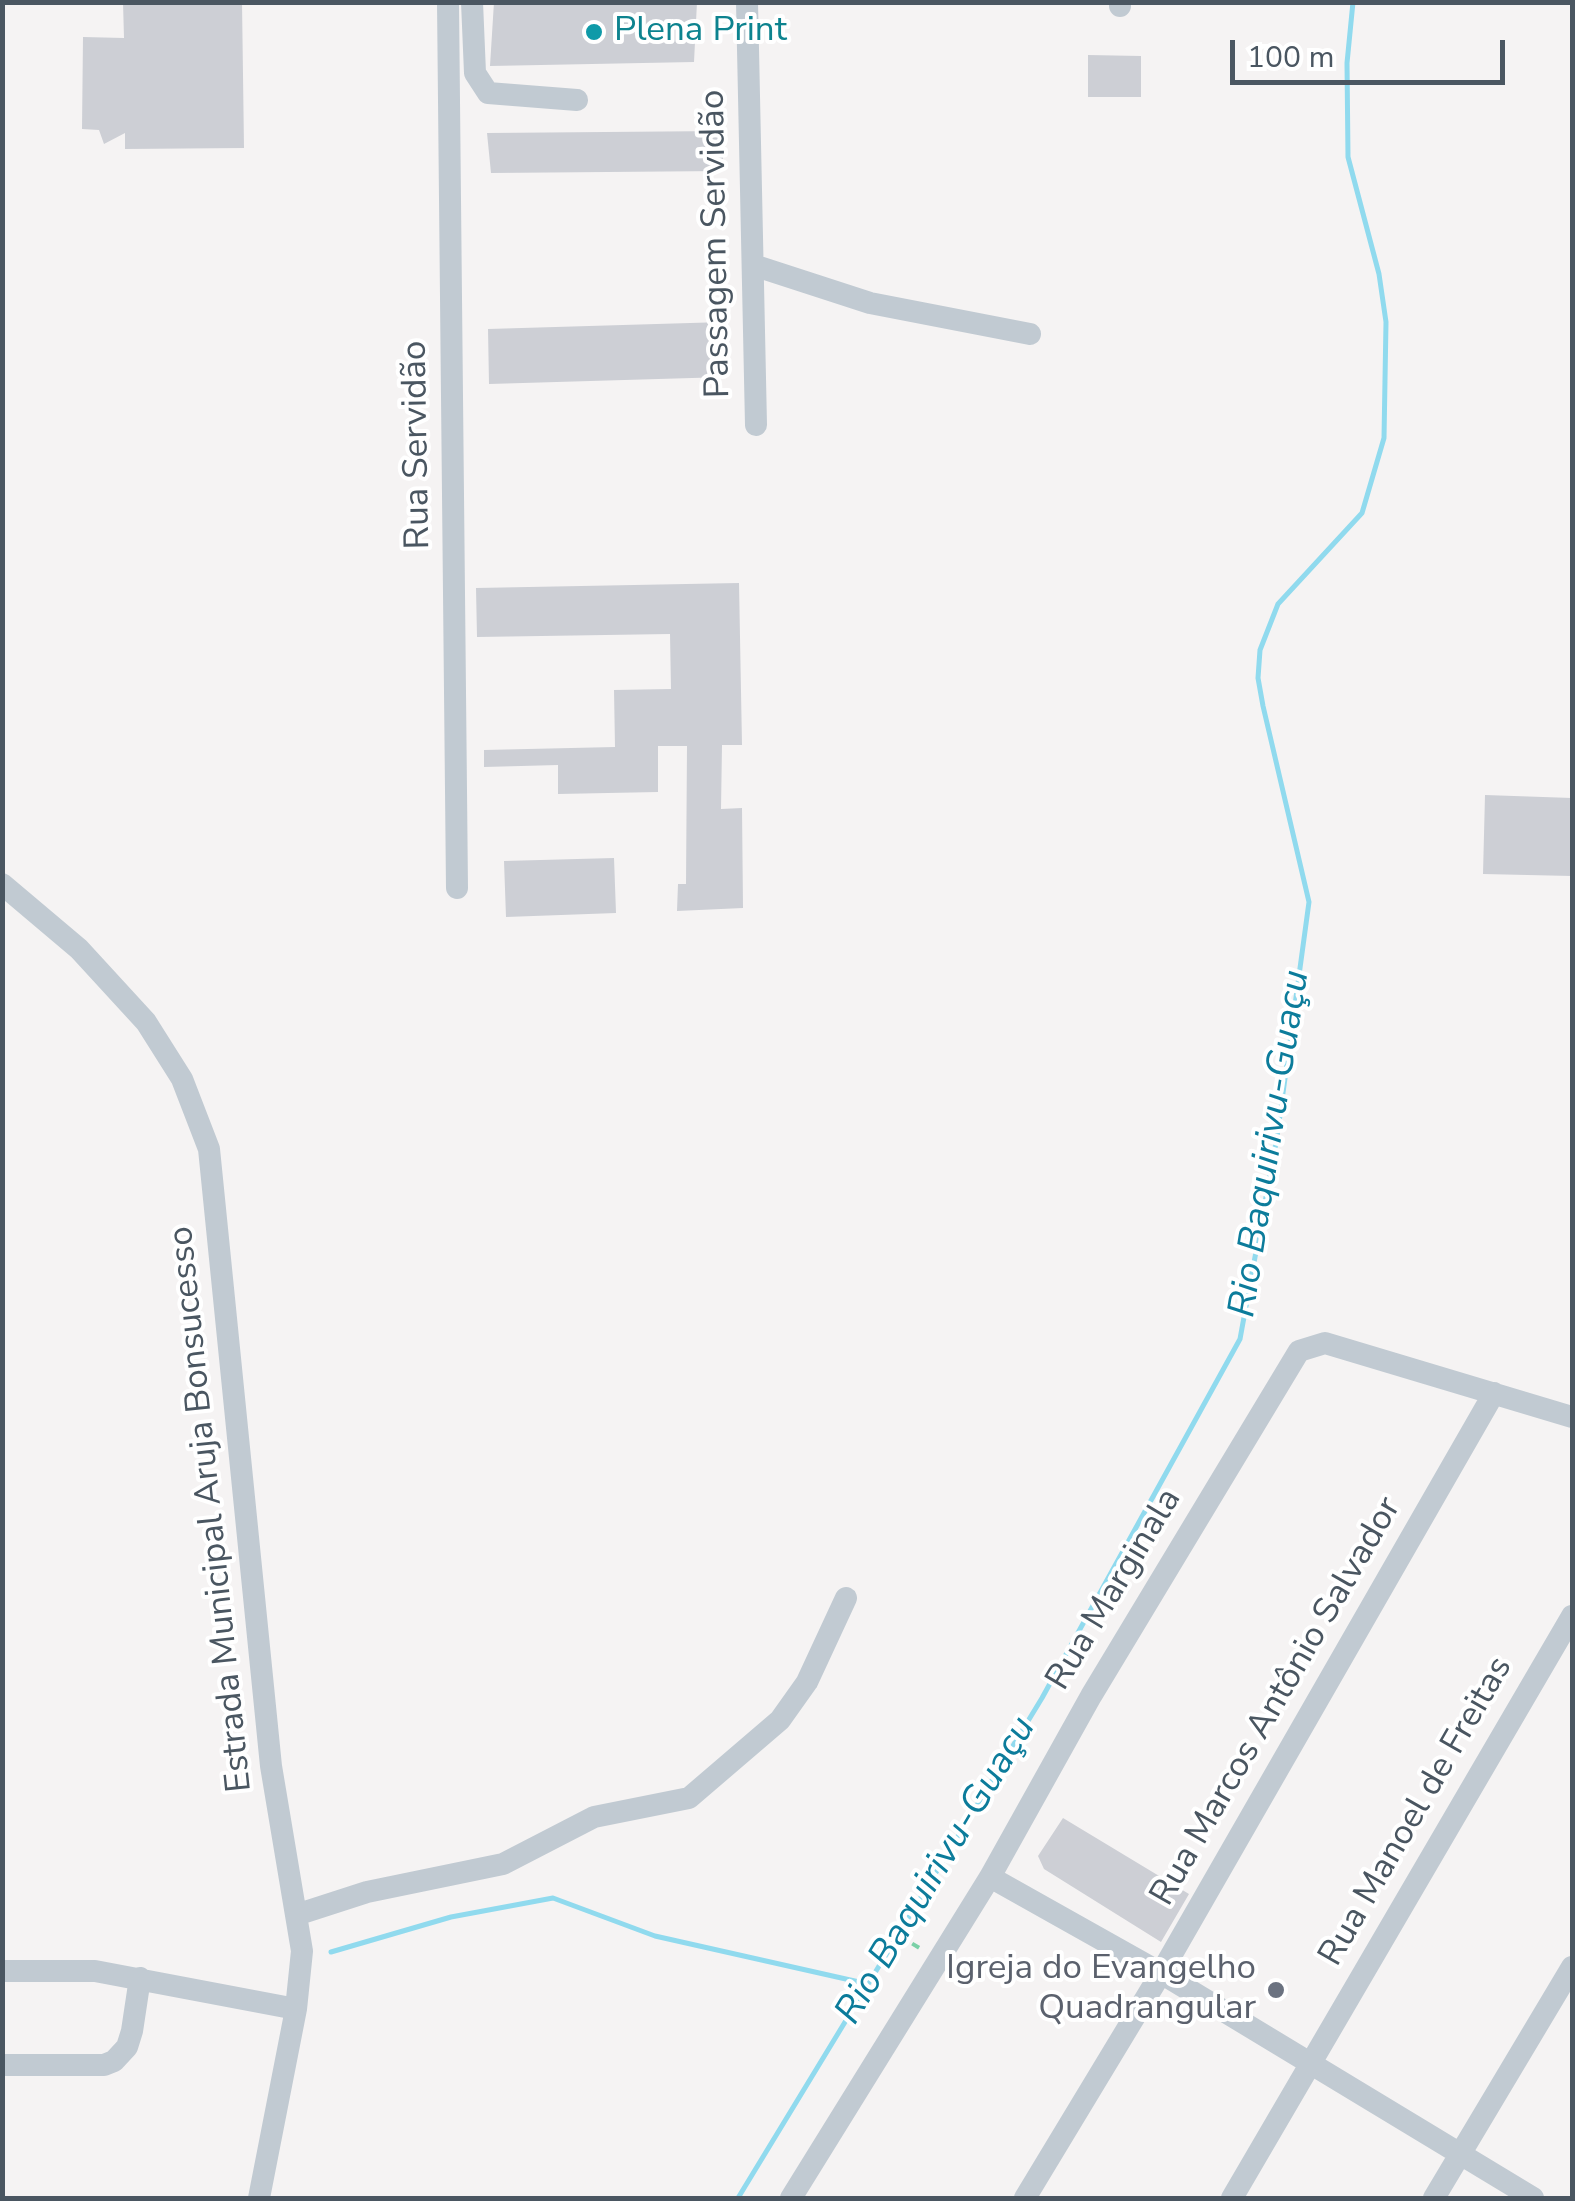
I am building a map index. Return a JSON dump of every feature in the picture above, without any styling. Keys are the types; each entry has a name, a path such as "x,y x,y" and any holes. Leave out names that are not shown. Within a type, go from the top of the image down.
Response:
{"street":[{"name":"Rua Servidão","path":"448,2 457,888"},
{"path":"472,2 475,73 488,93 577,100"},
{"name":"Passagem Servidão","path":"748,2 756,424"},
{"path":"753,265 870,302 1030,334"},
{"name":"Estrada Municipal Aruja Bonsucesso","path":"2,884 79,949 146,1022 182,1079 209,1149 271,1766 299,1914 302,1950 296,2009 260,2198"},
{"name":"Rua Marginala","path":"791,2198 990,1877 1091,1696 1299,1351 1325,1343 1494,1393"},
{"path":"1494,1393 1572,1417"},
{"name":"Rua Marcos Antônio Salvador","path":"1026,2198 1161,1973 1494,1393"},
{"path":"299,1914 368,1892 502,1864 594,1818 689,1798 780,1720 807,1682 846,1598"},
{"name":"Rua Manoel de Freitas","path":"1232,2198 1572,1616"},
{"path":"990,1877 1161,1973 1533,2198"},
{"path":"1434,2198 1572,1967"},
{"path":"2,1971 95,1970 296,2009"},
{"path":"2,2065 104,2065 114,2061 127,2046 132,2031 140,1978"}],"path":[{"path":"901,1937 912,1944"}],"building":[{"path":"123,2 242,2 244,148 125,149 125,133 104,144 99,130 82,129 83,37 124,38"},
{"name":"Plena Print","path":"494,2 697,2 694,62 490,66"},
{"path":"1088,55 1141,56 1141,97 1088,97"},
{"path":"723,131 723,171 491,173 487,133"},
{"path":"724,322 726,377 489,384 488,329"},
{"path":"739,583 742,745 722,745 721,809 742,808 743,908 677,911 678,884 686,884 687,746 658,746 658,792 558,794 558,765 484,767 484,750 615,747 614,690 671,689 670,634 477,637 476,588"},
{"path":"1485,795 1572,798 1572,876 1483,874"},
{"path":"614,858 616,913 506,917 504,861"},
{"path":"1063,1818 1189,1894 1161,1942 1044,1869 1038,1856"}],"waterway":[{"name":"Rio Baquirivu-Guaçu","path":"738,2198 1042,1698 1240,1339 1277,1137 1309,902 1263,706 1258,678 1260,650 1278,604 1362,513 1384,438 1386,322 1379,274 1348,157 1347,63 1353,2"},
{"path":"331,1952 451,1917 553,1898 655,1936 868,1984"}],"place":[{"name":"Plena Print","path":"594,32"},
{"name":"Igreja do Evangelho Quadrangular","path":"1276,1990"}]}
